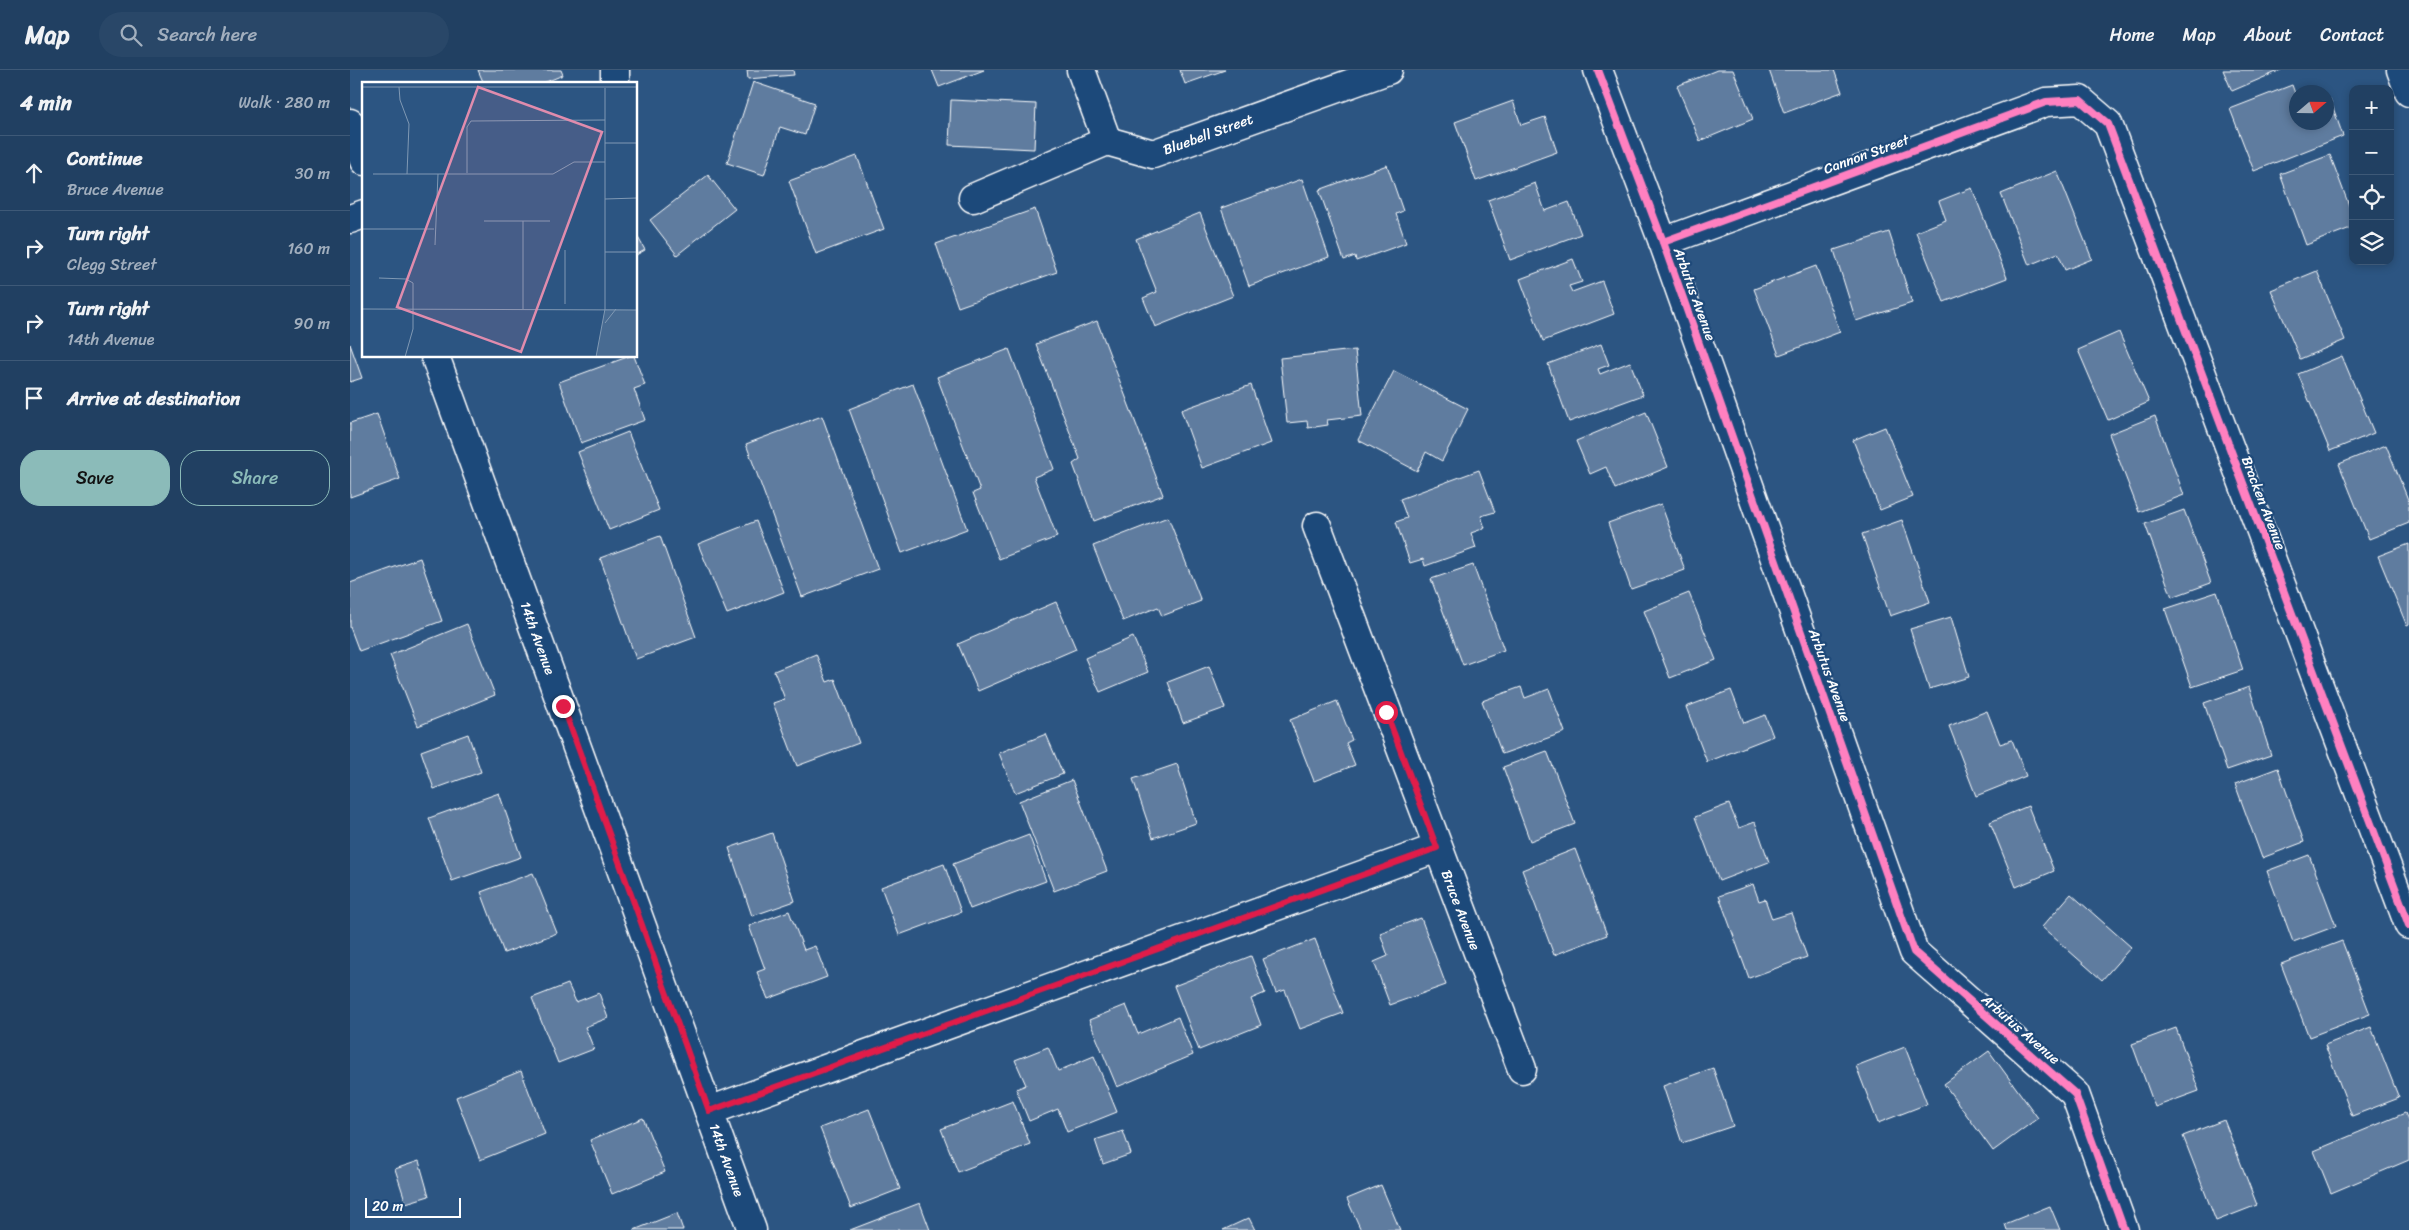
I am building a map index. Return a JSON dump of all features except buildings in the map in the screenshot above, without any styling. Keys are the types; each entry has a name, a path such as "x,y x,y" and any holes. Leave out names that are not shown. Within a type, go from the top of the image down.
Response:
{"street":[{"path":"973,198 1107,141 1081,70"},
{"name":"Bluebell Street","path":"1107,141 1153,154 1388,70"},
{"name":"Arbutus Avenue","path":"1598,70 1663,242 1914,952 2075,1094 2124,1230"},
{"path":"2401,70 2409,92"},
{"name":"Cannon Street","path":"1663,242 2046,102 2080,100"},
{"name":"Bracken Avenue","path":"2080,100 2108,124 2409,926"},
{"path":"350,123 362,156"},
{"path":"350,219 362,215"},
{"name":"14th Avenue","path":"436,358 752,1230"},
{"name":"Bruce Avenue","path":"1317,526 1522,1069"},
{"path":"709,1111 1437,848"}],"cycle path":[{"path":"1598,70 1663,242 1914,952 2075,1094 2124,1230"},
{"path":"1663,242 2046,102 2080,100 2108,124 2409,925"}],"route":[{"path":"563,706 709,1111 1437,848 1386,712"}]}
